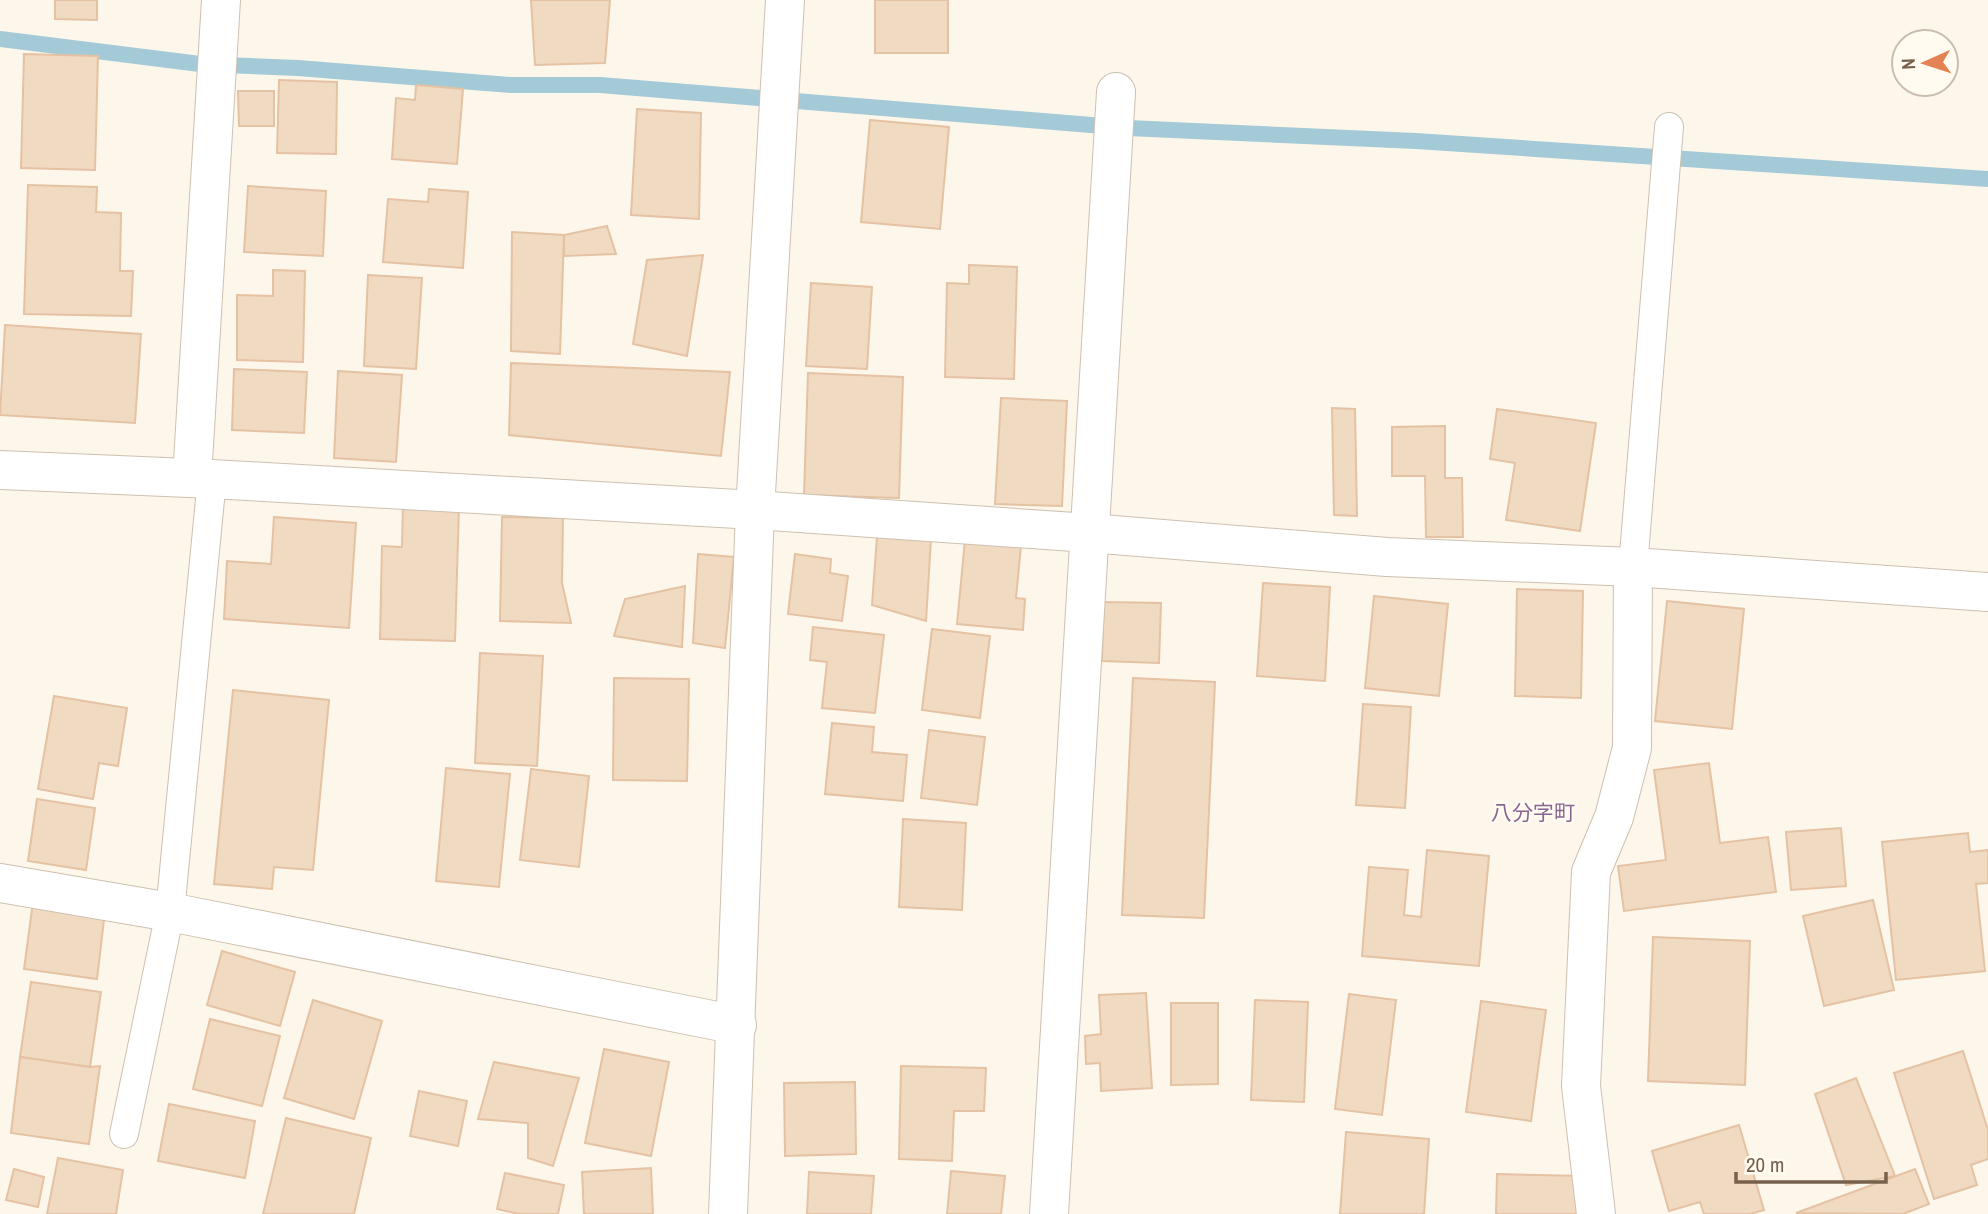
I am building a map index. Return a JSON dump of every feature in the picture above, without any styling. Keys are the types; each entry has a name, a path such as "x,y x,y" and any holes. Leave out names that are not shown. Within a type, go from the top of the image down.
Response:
{"street":[{"path":"202,479 221,0"},
{"path":"728,1214 755,510 785,0"},
{"path":"1049,1214 1116,92"},
{"path":"0,470 755,510 1387,557 1633,567 1988,592"},
{"path":"1597,1214 1581,1086 1591,872 1614,817 1632,748 1633,567"},
{"path":"0,883 170,912 737,1025"}],"lane":[{"path":"1633,567 1669,127"},
{"path":"124,1134 170,912 202,479"}],"building":[{"path":"55,0 97,0 97,20 55,19"},
{"path":"531,0 610,0 605,63 535,65"},
{"path":"875,0 948,0 948,53 875,53"},
{"path":"24,54 98,56 95,170 21,168"},
{"path":"279,80 337,82 336,154 277,153"},
{"path":"416,85 463,89 457,164 392,159 396,98 415,100"},
{"path":"238,91 274,91 274,126 239,126"},
{"path":"637,109 701,113 699,219 631,215"},
{"path":"870,120 949,127 940,229 861,222"},
{"path":"28,185 97,187 96,212 121,213 120,271 133,271 131,316 24,314"},
{"path":"248,186 326,191 323,256 244,252"},
{"path":"429,189 468,192 463,268 383,262 388,199 428,202"},
{"path":"607,226 616,254 564,256 564,235"},
{"path":"512,232 564,235 560,354 511,351"},
{"path":"703,255 687,356 633,344 647,260"},
{"path":"969,265 1017,267 1014,379 945,377 947,283 969,284"},
{"path":"273,270 305,271 303,362 237,360 237,295 273,296"},
{"path":"368,275 422,278 416,369 364,366"},
{"path":"811,283 872,287 867,369 806,366"},
{"path":"5,325 141,334 135,423 0,415"},
{"path":"511,363 730,372 721,456 509,435"},
{"path":"234,369 307,372 304,433 232,430"},
{"path":"338,371 402,375 396,462 334,458"},
{"path":"808,373 903,377 899,498 804,495"},
{"path":"1001,398 1067,401 1062,506 995,504"},
{"path":"1332,408 1355,409 1357,516 1334,515"},
{"path":"1497,409 1596,423 1580,531 1506,520 1515,463 1490,459"},
{"path":"1445,426 1445,478 1462,478 1463,537 1426,537 1425,476 1392,476 1392,427"},
{"path":"403,504 459,506 455,641 380,639 382,546 402,547"},
{"path":"274,517 356,523 349,628 224,619 227,561 271,564"},
{"path":"502,517 563,518 562,583 571,623 500,621"},
{"path":"877,536 931,539 926,621 872,605"},
{"path":"965,540 1021,546 1016,598 1025,599 1023,630 957,624"},
{"path":"698,554 734,557 725,648 693,643"},
{"path":"795,554 831,559 830,573 848,576 842,621 788,614"},
{"path":"1263,583 1330,587 1325,681 1257,676"},
{"path":"685,586 682,647 614,636 625,599"},
{"path":"1517,589 1583,591 1581,698 1515,696"},
{"path":"1374,596 1448,604 1439,696 1365,688"},
{"path":"1667,601 1744,609 1732,729 1655,721"},
{"path":"1103,602 1161,603 1159,663 1102,661"},
{"path":"813,627 884,635 875,713 822,708 827,662 810,660"},
{"path":"932,629 990,636 980,718 922,710"},
{"path":"480,653 543,656 537,766 475,763"},
{"path":"614,678 689,679 687,781 613,780"},
{"path":"1133,678 1215,682 1204,918 1122,915"},
{"path":"233,690 329,700 313,870 274,867 272,889 214,884"},
{"path":"54,696 127,708 118,766 99,763 93,799 38,789"},
{"path":"1363,704 1411,707 1405,808 1356,805"},
{"path":"832,723 874,727 872,752 907,755 903,801 825,794"},
{"path":"929,730 985,737 977,805 921,798"},
{"path":"1709,763 1720,843 1768,837 1776,892 1624,911 1618,866 1666,860 1654,770"},
{"path":"446,768 510,774 499,887 436,881"},
{"path":"531,769 589,776 579,867 520,860"},
{"path":"37,799 95,808 86,870 28,861"},
{"path":"903,819 966,823 962,910 899,907"},
{"path":"1841,828 1846,886 1791,890 1786,832"},
{"path":"1968,833 1970,852 1988,850 1988,883 1976,884 1985,971 1896,980 1882,842"},
{"path":"1427,850 1489,856 1479,966 1362,956 1369,867 1408,870 1404,915 1421,917"},
{"path":"1873,900 1894,990 1824,1006 1803,916"},
{"path":"33,902 105,911 97,979 24,969"},
{"path":"1653,937 1750,941 1745,1085 1648,1081"},
{"path":"222,951 295,972 280,1026 207,1005"},
{"path":"31,982 101,992 90,1067 20,1057"},
{"path":"1146,993 1152,1088 1101,1091 1100,1063 1086,1064 1085,1036 1101,1034 1099,995"},
{"path":"1349,994 1396,1000 1382,1115 1335,1109"},
{"path":"313,1000 382,1021 354,1119 284,1098"},
{"path":"1255,1000 1308,1002 1304,1102 1251,1100"},
{"path":"1481,1001 1546,1010 1531,1121 1466,1112"},
{"path":"1171,1003 1218,1003 1218,1084 1171,1085"},
{"path":"210,1019 280,1036 262,1106 193,1089"},
{"path":"604,1049 669,1062 651,1156 585,1143"},
{"path":"1963,1051 1988,1130 1988,1159 1971,1165 1977,1185 1934,1199 1894,1073"},
{"path":"20,1057 90,1067 100,1066 89,1144 11,1133"},
{"path":"494,1062 579,1078 553,1166 528,1158 528,1123 478,1119"},
{"path":"901,1066 986,1068 984,1111 954,1111 952,1161 899,1159"},
{"path":"1856,1078 1895,1176 1846,1185 1815,1094"},
{"path":"855,1082 856,1154 785,1156 784,1083"},
{"path":"419,1091 467,1101 458,1146 410,1136"},
{"path":"169,1104 255,1121 245,1178 158,1161"},
{"path":"286,1118 371,1138 354,1214 263,1214"},
{"path":"1739,1125 1764,1210 1750,1214 1704,1214 1700,1202 1669,1211 1652,1151"},
{"path":"1346,1132 1429,1139 1424,1214 1340,1214"},
{"path":"58,1158 123,1170 116,1214 47,1214"},
{"path":"651,1168 653,1214 584,1214 582,1172"},
{"path":"14,1169 44,1177 38,1207 6,1200"},
{"path":"1915,1169 1929,1204 1903,1214 1796,1213"},
{"path":"951,1171 1005,1176 1001,1214 947,1214"},
{"path":"809,1172 874,1176 871,1214 807,1214"},
{"path":"505,1173 564,1185 558,1214 519,1214 497,1209"},
{"path":"1497,1174 1583,1176 1582,1214 1496,1214"}],"waterway":[{"path":"0,39 200,64 298,68 511,85 600,85 1128,128 1416,141 1988,179"}],"district":[{"name":"八分字町","path":"1533,813"}]}
